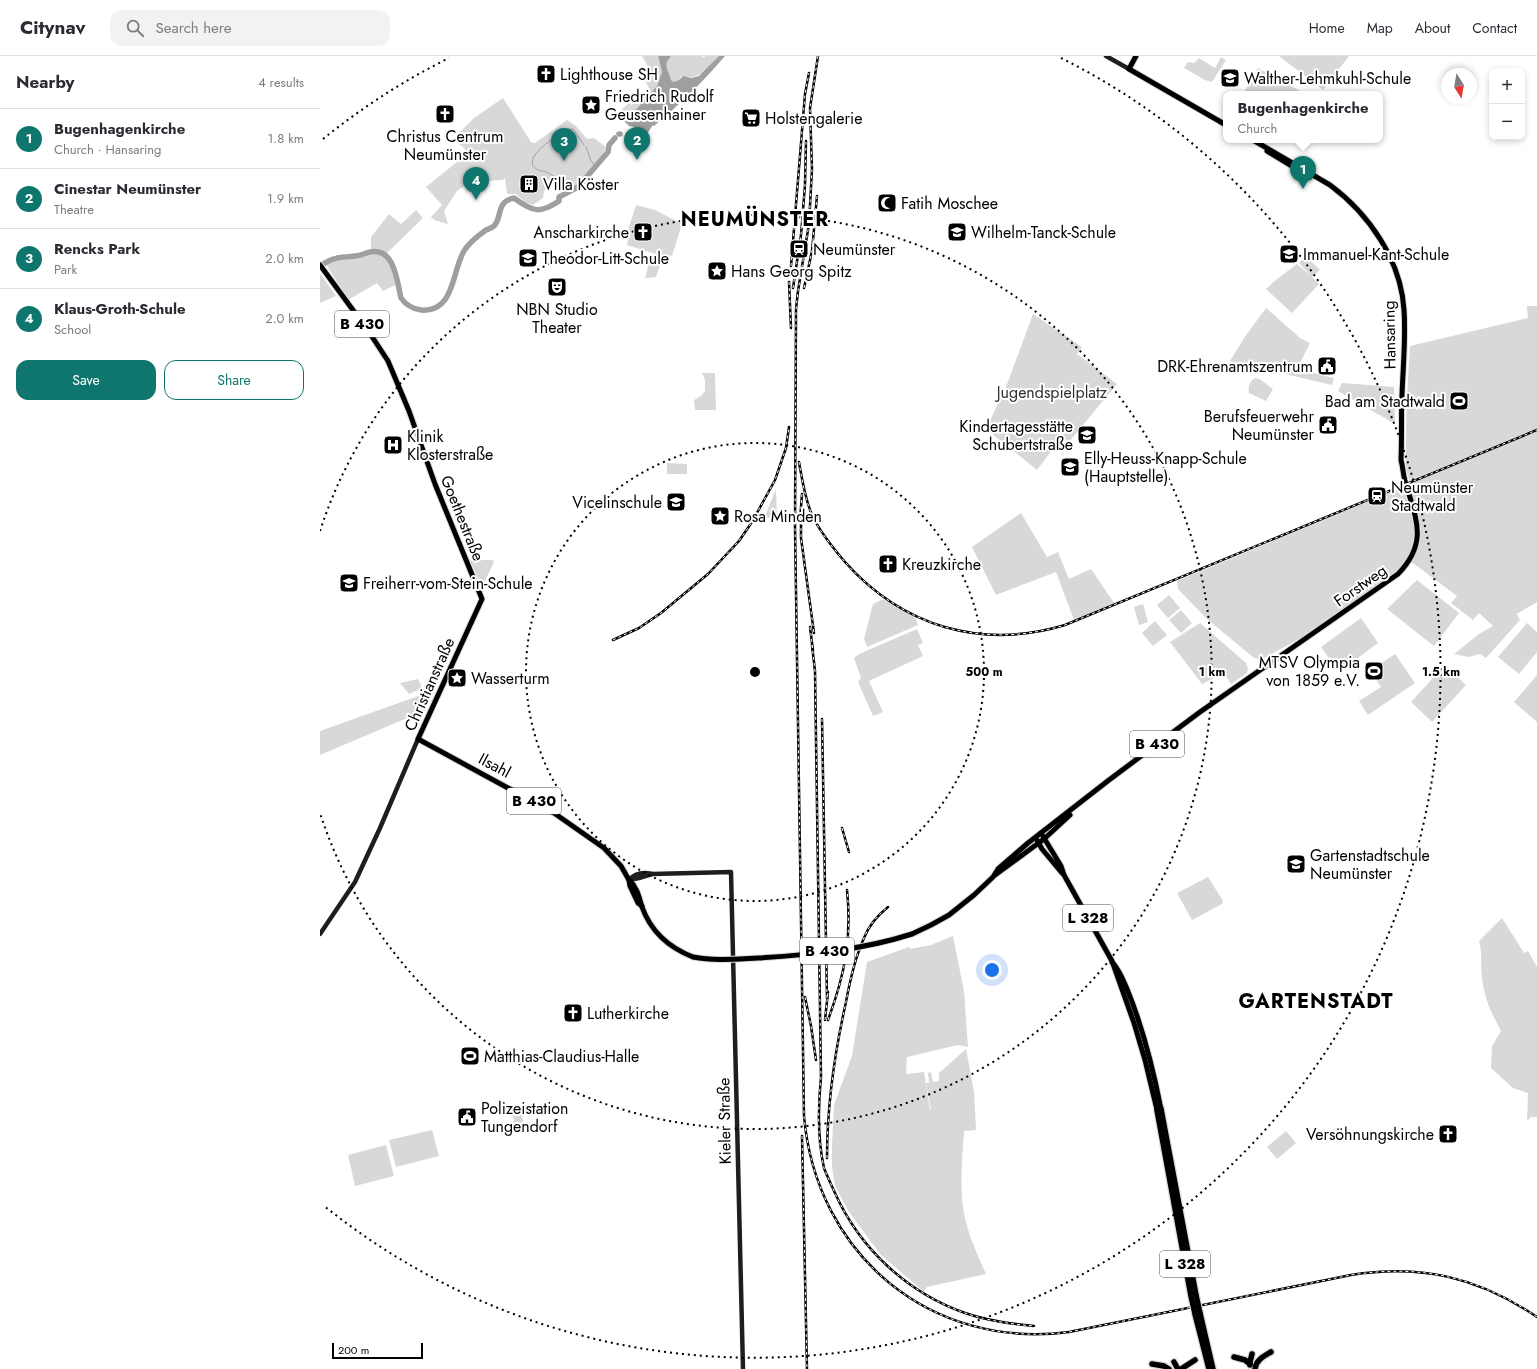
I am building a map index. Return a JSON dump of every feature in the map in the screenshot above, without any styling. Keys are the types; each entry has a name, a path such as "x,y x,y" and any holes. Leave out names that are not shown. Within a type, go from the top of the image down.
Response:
{"highway":[{"name":"L 328","path":"1159,1109 1209,1369"},
{"path":"1234,1356 1245,1360 1253,1367 1263,1356 1271,1352"},
{"path":"1181,1369 1195,1360"},
{"path":"1173,1369 1174,1362 1178,1369"},
{"name":"L 328","path":"1209,1363 1214,1369"},
{"path":"1152,1364 1164,1366 1169,1369"}],"main road":[{"path":"1106,56 1223,123"},
{"path":"1129,69 1136,56"},
{"name":"Hansaring","path":"1257,143 1330,185 1346,199 1367,220 1380,239 1392,262 1402,295 1404,310 1402,460 1407,488"},
{"name":"Goethestraße","path":"320,265 381,350 396,380 414,423 435,484 482,598"},
{"name":"Forstweg","path":"1078,805 1168,736 1398,574 1405,567 1416,547 1418,527 1407,488"},
{"name":"Christianstraße","path":"320,934 355,882 482,598"},
{"name":"Ilsahl","path":"418,740 518,792 559,816 604,848 621,866 629,880"},
{"name":"B 430","path":"993,877 998,869 1036,837 1078,805"},
{"name":"B 430","path":"629,880 634,884 642,906 653,927 663,939 682,953 694,957 710,959 740,959 808,954 876,944 912,934 948,915 974,895 993,877 1044,839 1078,805"},
{"name":"L 328","path":"1041,834 1061,866 1064,875 1112,961 1150,1056 1159,1109"},
{"name":"L 328","path":"1036,837 1045,854 1064,875"},
{"name":"Kieler Straße","path":"652,874 731,872 743,1369"},
{"path":"629,880 632,876 652,874"},
{"path":"629,880 652,874"},
{"path":"636,890 639,878"},
{"name":"B 430","path":"629,880 638,903 642,906"}],"green space":[{"path":"642,56 658,56 662,72 657,86 625,122 623,120 625,118 619,112 629,103 631,105 650,90 644,79 643,73 650,70"},
{"path":"671,56 702,56 704,58 705,56 719,56 707,69 698,75 694,77 681,77 677,81 674,81 671,80 667,67 667,62"},
{"path":"1279,56 1349,56 1323,90"},
{"path":"1221,57 1226,60 1212,82 1205,80 1184,68 1188,62 1194,63 1199,58 1215,68"},
{"path":"1258,68 1300,91 1245,91"},
{"path":"503,98 531,142 535,143 567,120 576,126 586,138 594,138 606,147 603,154 589,174 577,185 563,192 557,180 544,191 543,198 533,205 525,202 516,194 507,194 505,178 503,180 487,181 481,179 471,181 457,191 444,211 448,224 434,220 431,217 442,205 426,187 468,153 462,146 452,140 474,118"},
{"path":"636,205 655,210 682,224 672,256 670,255 669,258 627,245 630,231 628,230"},
{"path":"416,210 423,218 385,254 391,260 398,284 383,291 377,283 348,300 324,261 338,255 357,255 371,250 371,237 389,214 401,224"},
{"path":"1306,256 1320,270 1312,277 1319,284 1292,313 1266,289 1297,264 1311,276 1299,263"},
{"path":"650,259 661,262 656,277 645,278"},
{"path":"320,273 336,296 320,303"},
{"name":"Bad am Stadtwald","path":"1527,306 1537,306 1537,429 1410,481 1406,466 1406,455 1410,346 1528,318"},
{"path":"1266,308 1300,338 1310,343 1297,369 1334,378 1332,385 1230,361 1244,338"},
{"name":"Jugendspielplatz","path":"1033,314 1082,347 1077,354 1117,384 1069,442 1062,437 1037,470 986,429 1006,387"},
{"path":"702,373 715,373 716,410 695,410 694,400 701,396 705,391 705,380"},
{"path":"1255,378 1260,379 1273,389 1266,401 1249,393 1249,385"},
{"path":"1342,383 1394,387 1395,424 1338,391"},
{"path":"1537,431 1537,602 1517,614 1520,620 1486,658 1480,654 1469,657 1454,654 1479,634 1493,626 1479,613 1473,620 1451,603 1457,596 1413,563 1404,564 1393,575 1310,633 1264,658 1259,659 1254,658 1207,619 1178,589 1177,581"},
{"path":"667,463 687,464 687,474 667,474"},
{"path":"776,489 777,517 760,518 761,516 765,516"},
{"path":"1021,513 1047,557 1058,552 1069,579 1091,569 1114,603 1074,620 1056,572 996,595 972,547"},
{"path":"492,560 494,562 482,587 470,561"},
{"path":"1417,580 1459,613 1434,646 1387,609"},
{"path":"1169,595 1180,608 1168,618 1157,605"},
{"path":"883,599 915,617 918,625 867,647 864,639 873,604"},
{"path":"1143,604 1148,622 1139,625 1134,607"},
{"path":"1181,610 1192,623 1181,633 1169,620"},
{"path":"1361,618 1378,643 1339,672 1321,647"},
{"path":"1155,621 1167,635 1153,646 1142,633"},
{"path":"1200,623 1246,663 1248,668 1247,673 1231,684 1224,673 1202,684 1170,642"},
{"path":"1527,623 1537,632 1537,652 1519,674 1498,657"},
{"path":"917,629 923,643 918,645 923,656 869,681 883,712 873,716 858,682 861,678 854,658 859,654"},
{"path":"1395,654 1415,683 1368,715 1359,701 1381,687 1370,671"},
{"path":"1445,665 1466,685 1432,722 1411,702"},
{"path":"1537,675 1537,722 1514,702"},
{"path":"418,679 422,688 409,694 400,683"},
{"path":"435,690 426,710 320,755 320,731"},
{"path":"1208,877 1223,901 1222,904 1192,920 1177,893"},
{"path":"1502,918 1524,953 1528,951 1537,967 1537,1117 1531,1117 1527,1121 1528,1093 1513,1088 1491,1068 1492,1046 1501,1031 1491,1012 1483,986 1479,941"},
{"path":"953,936 964,991 968,1047 958,1045 907,1057 906,1073 924,1072 930,1110 931,1110 926,1083 929,1083 928,1073 931,1072 933,1082 939,1081 939,1073 966,1049 974,1092 976,1130 964,1131 962,1198 964,1216 969,1233 986,1274 927,1287 924,1292 881,1255 849,1212 835,1186 832,1167 834,1105 852,1056 867,962 909,947 910,949 931,945"},
{"path":"520,1110 524,1123 507,1129 511,1127 509,1124 514,1120 511,1113"},
{"path":"432,1130 439,1156 396,1167 389,1140"},
{"path":"1286,1131 1296,1143 1277,1159 1267,1147"},
{"path":"386,1145 394,1176 355,1186 348,1155"}],"shaded area":[{"path":"658,56 671,56 667,62 667,66 671,80 678,81 684,76 691,78 699,76 719,56 725,56 682,101 654,126 653,125 644,138 638,128 629,126 625,122 657,86 662,72"}],"waterway":[{"path":"564,190 554,176 538,170 533,165 533,160 542,147 568,129 573,129 584,145"},
{"path":"320,266 337,258 359,256 370,252 378,252 385,255 390,260 396,275 401,298 407,305 421,310 432,309 440,305 446,298 451,289 460,259 466,248 480,234 494,226 504,203 514,198 526,206 536,210 547,208 559,201 559,197 578,187 608,152 609,145 615,138"},
{"path":"586,147 591,161 594,164"}],"railway":[{"path":"818,56 810,108 812,169 809,224 796,309 795,527 804,1116 813,1166 831,1211 857,1250 889,1283 928,1308 971,1325 1018,1334 1069,1332 1351,1275 1401,1271 1425,1273 1471,1283 1515,1303 1537,1317"},
{"path":"791,266 805,94 809,73"},
{"path":"793,288 801,235 805,185 806,141"},
{"path":"804,288 812,251 817,196"},
{"path":"789,282 791,328"},
{"path":"613,640 639,628 661,613 708,574 739,541 752,522 775,480 786,448 789,427"},
{"path":"799,462 806,496 815,521 840,557 868,584 892,603 918,617 946,627 974,633 1004,635 1034,632 1065,625 1537,430"},
{"path":"800,521 802,494"},
{"path":"801,516 801,538 814,633"},
{"path":"810,627 813,651"},
{"path":"812,645 815,671 821,1077 819,1122 820,1145 824,1168 845,1213 858,1233 872,1250 905,1281 924,1294 965,1313 1000,1322 1034,1326"},
{"path":"822,719 827,998"},
{"path":"842,828 849,852"},
{"path":"828,1020 839,987 846,956 849,925 847,890"},
{"path":"827,1158 828,1119 832,1080 838,1040 851,977 858,953 868,929 888,907"},
{"path":"825,1020 828,992"},
{"path":"805,997 816,1060"},
{"path":"802,1136 807,1369"}],"place":[{"name":"Lighthouse SH","path":"546,74"},
{"name":"Walther-Lehmkuhl-Schule","path":"1230,78"},
{"name":"Friedrich Rudolf Geussenhainer","path":"591,105"},
{"name":"Christus Centrum Neumünster","path":"445,114"},
{"name":"Holstengalerie","path":"751,118"},
{"name":"Cinestar Neumünster","path":"637,160"},
{"name":"Rencks Park","path":"564,161"},
{"name":"Villa Köster","path":"529,184"},
{"name":"Bugenhagenkirche","path":"1303,189"},
{"name":"Klaus-Groth-Schule","path":"476,200"},
{"name":"Fatih Moschee","path":"887,203"},
{"name":"Anscharkirche","path":"643,232"},
{"name":"Wilhelm-Tanck-Schule","path":"957,232"},
{"name":"Neumünster","path":"799,249"},
{"name":"Immanuel-Kant-Schule","path":"1289,254"},
{"name":"Theodor-Litt-Schule","path":"528,258"},
{"name":"Hans Georg Spitz","path":"717,271"},
{"name":"NBN Studio Theater","path":"557,287"},
{"name":"DRK-Ehrenamtszentrum","path":"1327,366"},
{"name":"Bad am Stadtwald","path":"1459,401"},
{"name":"Berufsfeuerwehr Neumünster","path":"1328,425"},
{"name":"Kindertagesstätte Schubertstraße","path":"1087,435"},
{"name":"Klinik Klosterstraße","path":"393,445"},
{"name":"Elly-Heuss-Knapp-Schule (Hauptstelle)","path":"1070,467"},
{"name":"Neumünster Stadtwald","path":"1377,496"},
{"name":"Vicelinschule","path":"676,502"},
{"name":"Rosa Minden","path":"720,516"},
{"name":"Kreuzkirche","path":"888,564"},
{"name":"Freiherr-vom-Stein-Schule","path":"349,583"},
{"name":"MTSV Olympia von 1859 e.V.","path":"1374,671"},
{"name":"Wasserturm","path":"457,678"},
{"name":"Gartenstadtschule Neumünster","path":"1296,864"},
{"name":"Lutherkirche","path":"573,1013"},
{"name":"Matthias-Claudius-Halle","path":"470,1056"},
{"name":"Polizeistation Tungendorf","path":"467,1117"},
{"name":"Versöhnungskirche","path":"1448,1134"}],"district":[{"name":"NEUMÜNSTER","path":"755,219"},
{"name":"GARTENSTADT","path":"1316,1001"}]}
